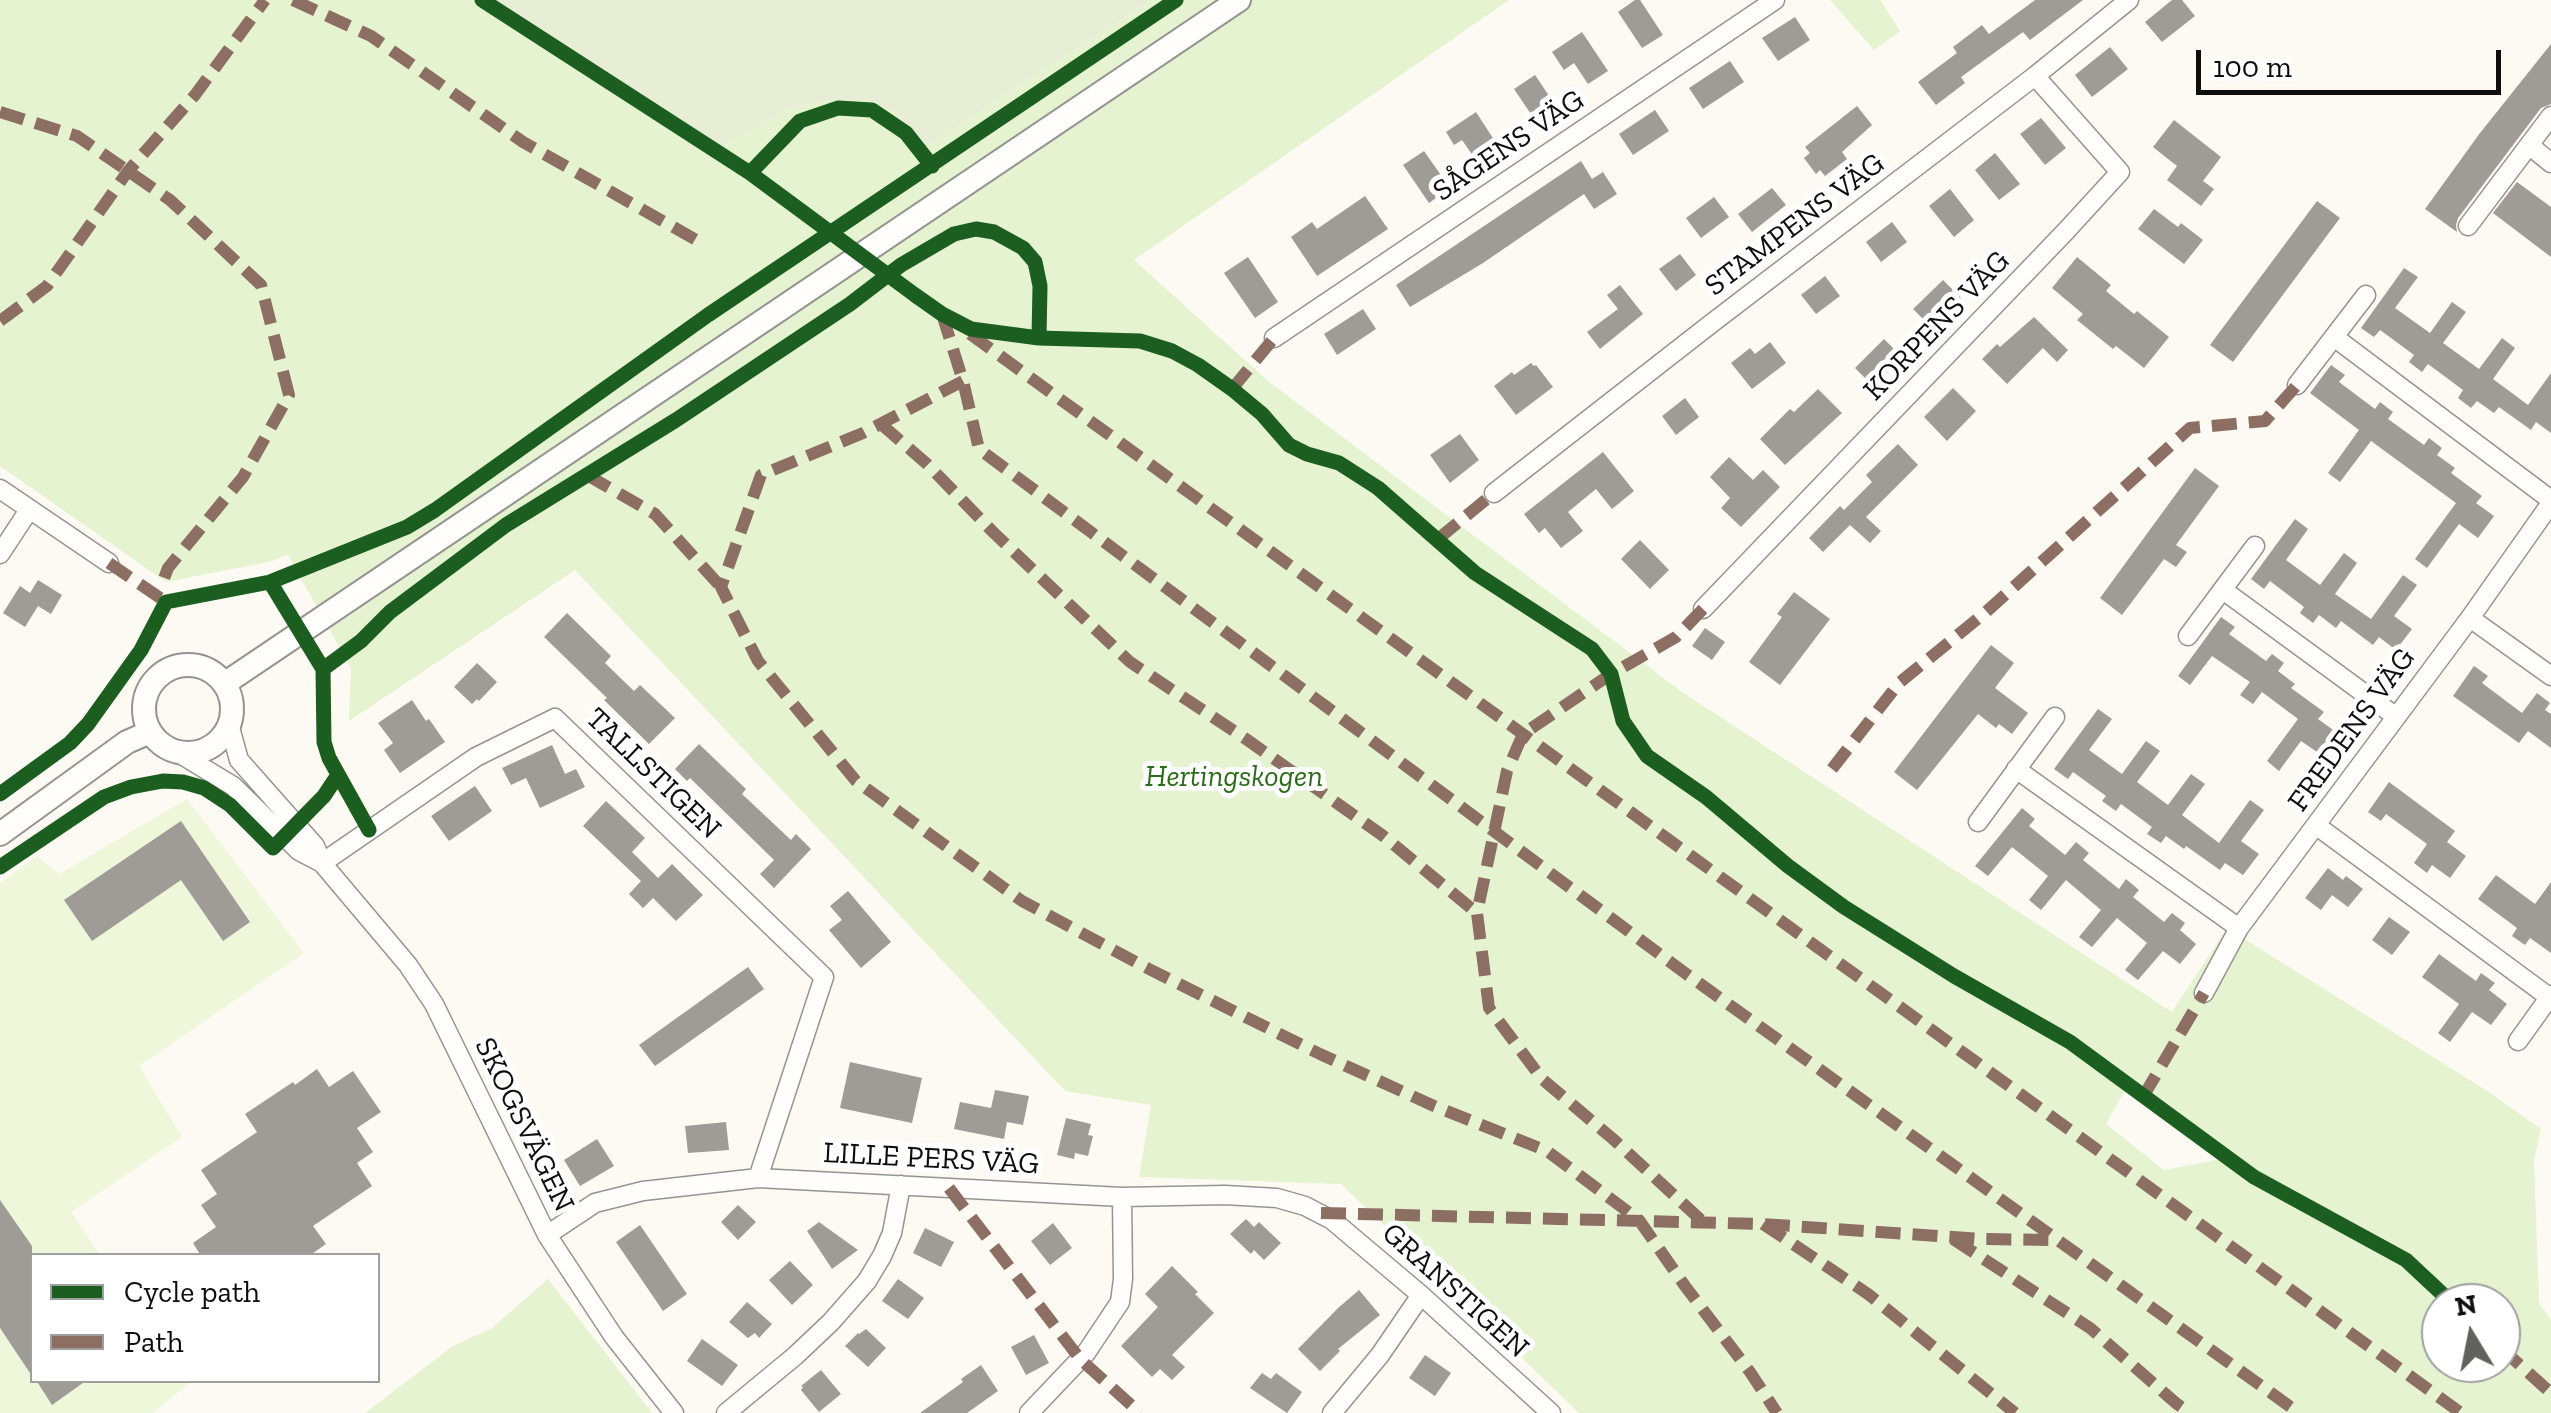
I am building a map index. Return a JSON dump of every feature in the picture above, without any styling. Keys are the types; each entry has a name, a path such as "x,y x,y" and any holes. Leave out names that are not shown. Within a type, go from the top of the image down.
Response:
{"street":[{"path":"224,684 1239,0"},
{"name":"SÅGENS VÄG","path":"1274,338 1775,0"},
{"name":"STAMPENS VÄG","path":"1494,493 2129,0"},
{"name":"KORPENS VÄG","path":"1703,609 2120,172 2036,76"},
{"path":"2468,226 2551,116"},
{"path":"2529,146 2551,162"},
{"path":"2297,385 2366,295"},
{"path":"2334,337 2551,502"},
{"path":"0,489 109,563"},
{"name":"FREDENS VÄG","path":"2204,993 2239,928 2470,618 2551,502"},
{"path":"0,554 30,510"},
{"path":"2188,636 2255,546"},
{"path":"2223,590 2395,716"},
{"path":"2470,618 2551,676"},
{"path":"196,666 224,684 230,699 229,724 208,748 177,752 157,741 150,732 144,699 155,679 164,672 174,667 196,666"},
{"name":"TALLSTIGEN","path":"322,863 476,758 555,718 824,977 758,1178"},
{"path":"1978,822 2055,718"},
{"name":"SKOGSVÄGEN","path":"229,724 239,760 315,846 322,863 408,966 434,1004 548,1234 614,1337 674,1413"},
{"path":"0,834 128,742 150,732"},
{"name":"SKOGSVÄGEN","path":"177,752 233,786 298,851 322,863"},
{"path":"2016,769 2239,928"},
{"path":"2317,826 2550,996 2518,1041"},
{"name":"LILLE PERS VÄG","path":"548,1234 595,1203 643,1191 758,1178 1122,1197 1255,1196 1291,1202 1321,1213"},
{"path":"726,1413 795,1356 868,1281 892,1232 900,1185"},
{"path":"1029,1413 1086,1353 1120,1302 1122,1197"},
{"name":"GRANSTIGEN","path":"1321,1213 1421,1295 1551,1413"},
{"path":"1332,1413 1421,1295"}],"green space":[{"name":"Hertingskogen","path":"0,0 492,0 719,149 790,108 827,100 868,100 896,113 926,146 1151,0 1509,0 1134,260 1268,381 1682,692 2172,1012 2227,928 2489,1092 2541,1129 2534,1160 2539,1303 2551,1320 2551,1413 1579,1413 1341,1184 1139,1177 1151,1105 1065,1091 575,570 349,721 351,668 288,555 166,582 0,466","holes":["2132,1080 2232,1157 2164,1170 2106,1124"]},
{"path":"492,0 1151,0 926,146 896,113 868,100 827,100 790,108 719,149"},
{"path":"1830,0 1880,0 1900,31 1874,50"},
{"path":"187,799 304,953 139,1066 182,1137 71,1212 99,1253 30,1253 30,1383 189,1383 153,1413 0,1413 0,883 37,856 59,874"},
{"path":"548,1279 652,1413 365,1413 453,1346 492,1328"}],"building":[{"path":"1640,0 1663,35 1642,48 1618,12"},
{"path":"2035,0 2083,0 2030,40 2023,32 1961,77 1965,83 1936,105 1918,82 1957,53 1953,47 1982,25 1989,34"},
{"path":"2172,0 2182,0 2195,16 2162,42 2145,22"},
{"path":"1795,17 1810,40 1778,61 1762,38"},
{"path":"1582,32 1608,71 1588,84 1574,63 1564,70 1552,52"},
{"path":"2551,44 2551,104 2541,108 2458,218 2457,232 2425,209"},
{"path":"2110,47 2128,69 2092,97 2075,75"},
{"path":"1730,61 1744,82 1703,109 1689,88"},
{"path":"1535,75 1560,112 1539,126 1514,89"},
{"path":"1857,106 1872,125 1842,152 1847,159 1825,176 1820,170 1816,174 1804,158 1810,153 1805,147"},
{"path":"1655,110 1669,131 1633,155 1619,134"},
{"path":"1476,112 1502,152 1480,166 1462,140 1454,145 1446,132"},
{"path":"2041,118 2066,148 2045,165 2020,134"},
{"path":"2174,120 2221,157 2203,181 2214,189 2201,206 2167,180 2177,166 2153,147"},
{"path":"1424,151 1450,188 1429,203 1403,165"},
{"path":"1995,153 2020,184 1999,200 1975,170"},
{"path":"1581,161 1592,179 1603,172 1617,194 1594,209 1584,194 1410,307 1396,285"},
{"path":"2517,182 2551,207 2551,257 2493,213"},
{"path":"1772,188 1786,205 1752,232 1738,214"},
{"path":"1950,189 1974,220 1954,237 1929,206"},
{"path":"1365,196 1388,229 1317,276 1291,237 1312,222 1317,229"},
{"path":"1714,197 1729,217 1701,238 1686,218"},
{"path":"2317,201 2340,218 2233,362 2210,345"},
{"path":"2154,209 2203,240 2184,264 2138,229"},
{"path":"1892,222 1907,242 1881,262 1866,242"},
{"path":"1680,254 1696,275 1676,291 1659,269"},
{"path":"1248,257 1278,302 1255,318 1224,273"},
{"path":"2077,257 2111,285 2106,291 2169,337 2144,368 2077,320 2083,314 2052,288"},
{"path":"2404,268 2418,277 2395,308 2430,333 2452,302 2466,312 2443,343 2479,369 2502,338 2515,348 2493,379 2528,405 2551,373 2551,433 2536,422 2531,430 2499,407 2494,413 2477,401 2471,408 2458,398 2463,390 2428,364 2422,372 2409,362 2414,355 2380,330 2374,337 2361,328"},
{"path":"1825,276 1840,296 1816,314 1801,295"},
{"path":"1943,280 1961,298 1931,327 1913,309"},
{"path":"1620,285 1643,314 1600,349 1587,332 1618,309 1607,295"},
{"path":"1363,309 1376,329 1337,355 1324,334"},
{"path":"2034,317 2068,350 2057,362 2043,348 2007,384 1982,359"},
{"path":"1884,339 1902,357 1873,386 1855,368"},
{"path":"1770,342 1786,363 1752,389 1731,363 1750,348 1755,354"},
{"path":"1531,363 1553,387 1516,415 1494,386"},
{"path":"2331,365 2345,375 2339,382 2375,409 2380,402 2393,412 2388,419 2424,445 2429,438 2442,448 2437,455 2455,468 2451,473 2482,496 2476,503 2494,516 2478,538 2459,524 2427,568 2415,559 2456,503 2371,441 2340,482 2328,473 2359,430 2310,393"},
{"path":"1953,388 1976,411 1947,441 1924,417"},
{"path":"1818,389 1842,413 1785,465 1760,439 1790,409 1794,412"},
{"path":"1685,398 1699,417 1676,435 1662,416"},
{"path":"1460,434 1479,460 1450,483 1430,455"},
{"path":"1898,444 1918,465 1866,517 1881,531 1870,543 1850,525 1823,552 1809,538 1840,506 1844,510 1872,482 1866,475"},
{"path":"1603,452 1634,491 1612,509 1596,489 1568,512 1583,531 1561,548 1545,528 1539,533 1524,514"},
{"path":"1729,457 1753,480 1763,470 1780,487 1741,527 1721,508 1730,498 1710,477"},
{"path":"2195,468 2219,486 2176,545 2187,552 2176,567 2164,559 2122,615 2100,598"},
{"path":"2295,519 2308,529 2286,560 2320,585 2344,553 2357,563 2335,594 2371,619 2403,575 2417,585 2394,616 2412,629 2396,650 2379,637 2373,645 2341,621 2336,628 2319,615 2313,623 2300,613 2304,607 2270,581 2264,589 2251,579"},
{"path":"1640,540 1669,570 1650,589 1621,559"},
{"path":"38,580 62,595 51,614 38,606 25,627 3,613 20,586 30,593"},
{"path":"1794,592 1830,619 1780,685 1749,662 1782,617 1777,614"},
{"path":"567,613 611,656 605,663 634,691 640,685 675,718 649,744 544,637"},
{"path":"2221,617 2235,627 2229,634 2266,661 2272,654 2284,663 2278,671 2295,684 2291,688 2324,712 2318,719 2336,732 2320,754 2301,741 2279,771 2267,761 2298,719 2262,692 2253,704 2240,695 2250,682 2212,656 2190,685 2178,676"},
{"path":"1705,628 1725,642 1712,660 1692,646"},
{"path":"1991,645 2014,663 1995,688 2028,713 2012,734 1978,714 1917,790 1894,772"},
{"path":"477,663 497,682 472,704 454,687"},
{"path":"2474,666 2488,676 2482,683 2522,713 2537,693 2550,703 2545,710 2551,714 2551,748 2528,731 2519,743 2453,696"},
{"path":"412,700 445,742 400,773 384,750 393,743 378,723"},
{"path":"2098,709 2112,719 2089,750 2122,774 2146,741 2160,751 2137,782 2168,805 2191,774 2205,784 2182,815 2219,843 2250,800 2264,810 2241,841 2259,854 2243,875 2225,863 2220,870 2166,836 2161,843 2147,834 2152,827 2121,804 2116,811 2102,801 2106,796 2073,772 2068,779 2054,769"},
{"path":"699,744 746,789 742,794 791,840 796,834 811,849 774,888 760,874 774,860 690,778 687,781 675,769"},
{"path":"552,745 565,774 576,769 585,787 540,808 526,778 511,785 502,768"},
{"path":"2389,782 2455,831 2447,842 2466,856 2450,878 2432,865 2427,873 2414,863 2427,844 2386,814 2381,821 2368,812"},
{"path":"475,786 492,811 449,841 431,816"},
{"path":"606,801 645,838 632,852 658,878 672,864 703,895 676,921 653,898 643,908 629,894 641,881 583,826"},
{"path":"2022,808 2035,819 2029,826 2065,855 2076,842 2089,853 2083,860 2119,889 2126,879 2139,890 2133,897 2164,922 2172,913 2185,923 2180,930 2196,944 2180,964 2163,951 2138,980 2125,970 2147,943 2117,918 2092,947 2079,937 2101,910 2066,880 2041,910 2029,900 2048,876 2012,847 1988,876 1975,866"},
{"path":"181,821 250,922 223,941 181,880 92,941 64,900"},
{"path":"2328,868 2363,889 2348,907 2332,895 2321,910 2305,898"},
{"path":"2496,875 2535,904 2551,882 2551,953 2530,938 2525,945 2512,936 2517,928 2478,899"},
{"path":"848,891 891,942 861,968 829,930 842,920 830,906"},
{"path":"2389,917 2410,932 2392,955 2372,940"},
{"path":"2439,954 2476,981 2481,973 2495,983 2489,990 2507,1004 2491,1025 2472,1012 2450,1042 2438,1033 2459,1004 2422,977"},
{"path":"748,967 764,989 655,1066 639,1045"},
{"path":"850,1062 922,1078 912,1123 840,1108"},
{"path":"317,1069 329,1087 353,1071 381,1112 357,1128 373,1152 357,1163 372,1186 313,1226 326,1244 313,1253 199,1253 193,1243 216,1227 201,1205 217,1194 201,1170 257,1132 245,1114 293,1082 295,1085"},
{"path":"995,1090 1029,1096 1023,1125 1007,1122 1004,1139 954,1129 960,1102 991,1108"},
{"path":"1066,1118 1091,1124 1088,1135 1093,1136 1088,1156 1075,1153 1074,1159 1057,1155"},
{"path":"726,1122 729,1150 688,1153 685,1126"},
{"path":"597,1139 614,1166 580,1186 564,1160"},
{"path":"0,1200 32,1246 30,1373 0,1328"},
{"path":"738,1205 756,1222 738,1240 721,1222"},
{"path":"1246,1219 1254,1227 1259,1222 1281,1243 1264,1260 1254,1250 1251,1254 1230,1234"},
{"path":"819,1222 858,1250 832,1269 807,1231"},
{"path":"1053,1223 1072,1248 1050,1265 1031,1241"},
{"path":"640,1225 687,1294 663,1311 616,1242"},
{"path":"925,1228 954,1242 941,1267 913,1253"},
{"path":"790,1261 813,1285 792,1305 769,1280"},
{"path":"1172,1266 1214,1313 1172,1355 1185,1367 1172,1380 1160,1369 1152,1377 1121,1346 1158,1307 1145,1294"},
{"path":"898,1279 924,1298 908,1319 882,1301"},
{"path":"1359,1290 1380,1315 1338,1349 1320,1371 1298,1349"},
{"path":"747,1302 772,1324 759,1338 755,1333 748,1338 729,1322"},
{"path":"866,1329 886,1348 868,1367 845,1346"},
{"path":"1034,1335 1049,1363 1026,1375 1011,1347"},
{"path":"702,1339 738,1365 722,1386 687,1361"},
{"path":"1425,1355 1451,1373 1435,1396 1409,1378"},
{"path":"981,1365 998,1391 967,1413 920,1413 963,1382 961,1379"},
{"path":"821,1370 841,1394 819,1412 801,1386"},
{"path":"1262,1373 1271,1379 1276,1373 1302,1392 1287,1413 1250,1388"},
{"path":"38,1383 83,1383 52,1405"}],"marked path":[{"path":"0,321 47,286 128,171 195,95 265,0"},
{"path":"293,0 371,36 523,142 698,241"},
{"path":"0,112 77,136 170,200 261,285 289,395 243,477 168,568 160,589"},
{"path":"942,314 979,449 1685,973 2299,1413"},
{"path":"970,334 2461,1413"},
{"path":"1232,389 1274,338"},
{"path":"963,381 863,433 761,475 721,587 758,661 856,781 1022,901 1320,1054 1434,1106 1547,1151 1639,1220 1777,1413"},
{"path":"1832,769 1899,683 1986,612 2190,428 2265,421 2297,385"},
{"path":"881,424 1130,662 1382,835 1477,913"},
{"path":"587,475 655,514 721,587"},
{"path":"1438,539 1494,493"},
{"path":"109,563 166,602"},
{"path":"1703,609 1676,637 1611,674 1523,734 1507,771 1477,913 1489,1008 1542,1079 1703,1222"},
{"path":"2143,1097 2204,993"},
{"path":"949,1188 1080,1359 1140,1413"},
{"path":"1321,1213 1763,1224 1982,1239 2057,1240"},
{"path":"1763,1224 1868,1294 2015,1413"},
{"path":"1953,1239 2090,1328 2190,1413"},
{"path":"2521,1366 2551,1393"}],"cycle path":[{"path":"482,0 750,173 915,295 971,329 1039,338 1140,341 1198,365 1262,414 1289,445 1339,463 1378,488 1475,573 1592,649 1611,674 1623,721 1647,756 1706,797 1788,866 1844,907 1954,976 2070,1042 2254,1177 2406,1260 2431,1283"},
{"path":"0,794 70,743 88,724 141,650 166,602 270,582 407,527 708,315 1176,0"},
{"path":"750,173 800,121 838,108 872,110 906,133 932,166"},
{"path":"323,669 361,641 390,612 506,525 676,420 850,304 901,265 954,234 976,229 994,232 1023,248 1035,262 1040,286 1039,338"},
{"path":"270,582 323,669 324,742 369,830"},
{"path":"0,867 104,797 163,781 204,788 230,805 273,848 324,796 338,775"}]}
